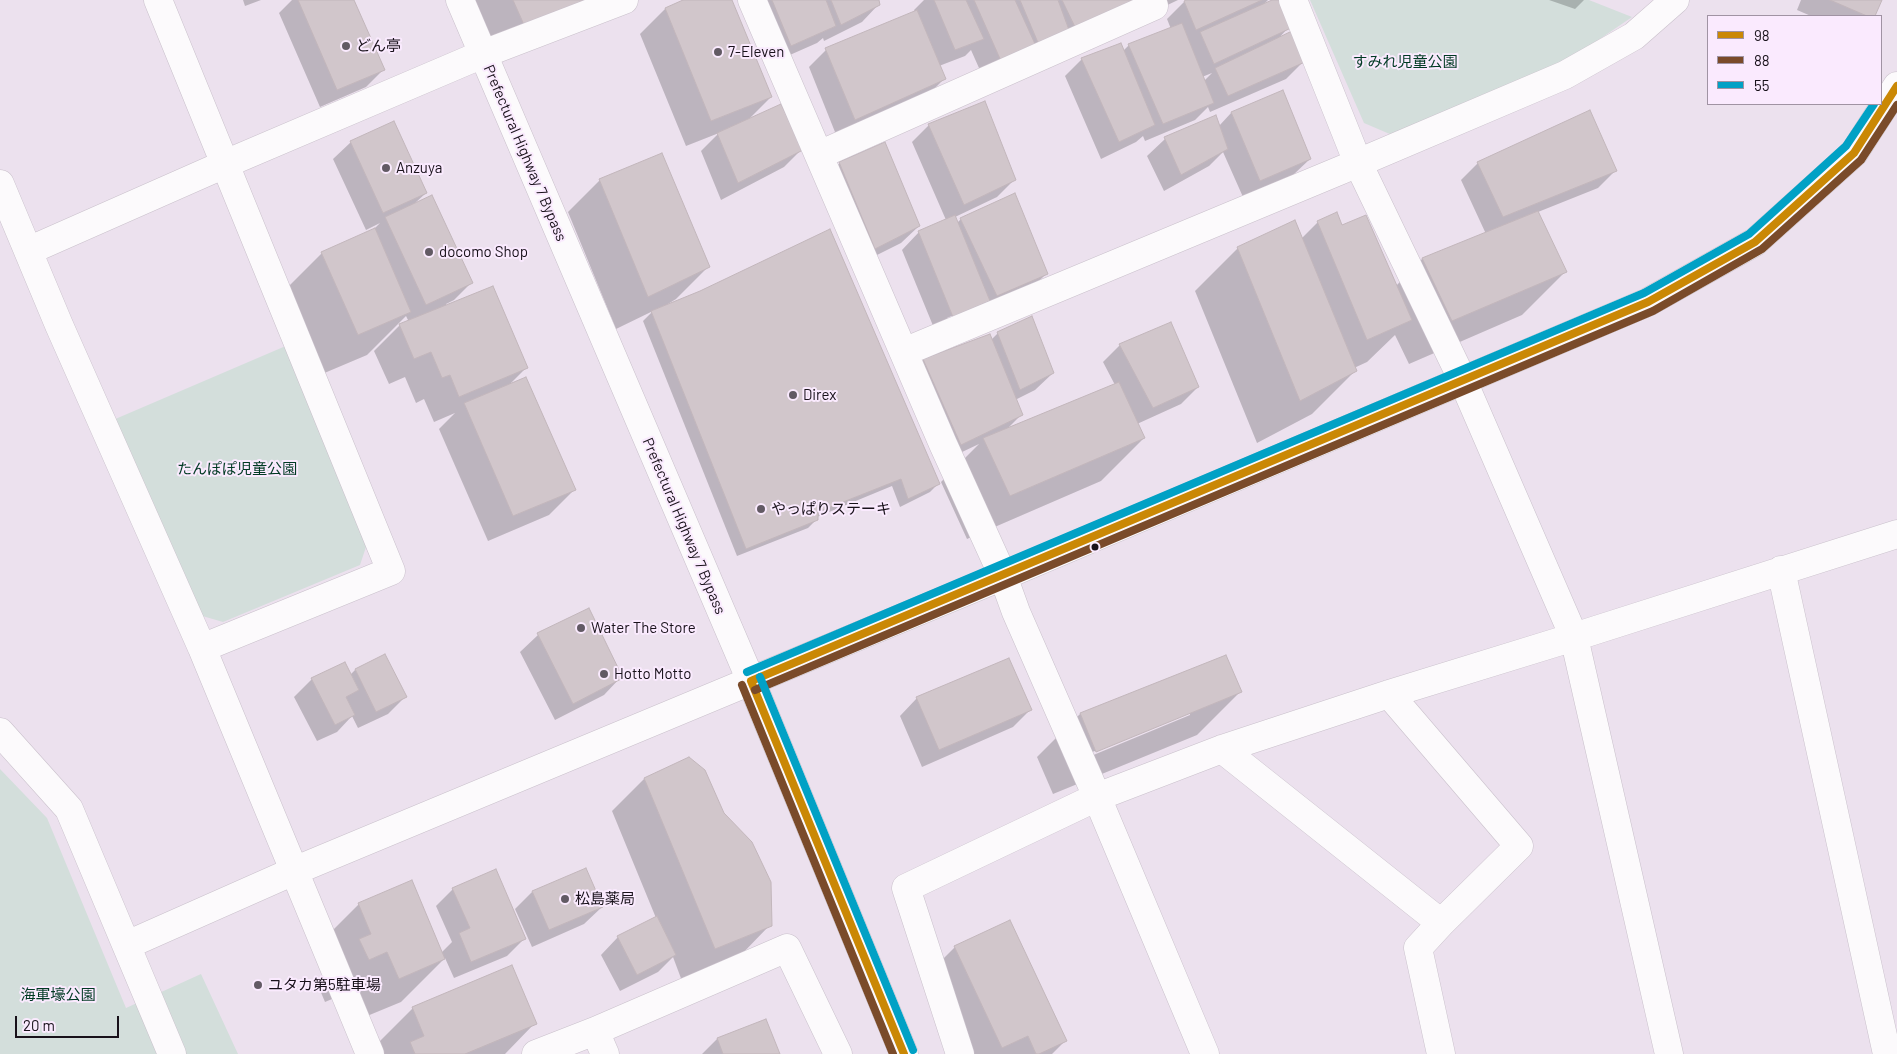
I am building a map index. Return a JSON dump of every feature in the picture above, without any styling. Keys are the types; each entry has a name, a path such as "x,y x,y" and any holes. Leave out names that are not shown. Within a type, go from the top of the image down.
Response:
{"street":[{"path":"158,0 391,571 202,648"},
{"name":"Prefectural Highway 7 Bypass","path":"460,0 655,459 752,681 904,1054"},
{"path":"28,251 225,164 483,54 624,0"},
{"path":"752,0 1003,576 1016,612 1097,797 1205,1054"},
{"path":"819,155 1154,6 1152,0"},
{"path":"1293,0 1358,163 1464,381 1574,638 1669,1054"},
{"path":"904,352 1565,75 1634,36 1675,0"},
{"path":"127,945 294,872 1003,576 1648,302 1756,242 1854,153 1897,86"},
{"path":"0,184 59,325 202,648 370,1054"},
{"path":"960,1054 906,888 1097,797 1222,749 1389,694 1574,638 1897,534"},
{"path":"1781,570 1887,1054"},
{"path":"1389,694 1519,846 1418,948 1440,1054"},
{"path":"0,732 69,809 172,1054"},
{"path":"1222,749 1441,923"},
{"path":"536,1054 600,1042 787,948 838,1054"}],"green space":[{"name":"すみれ児童公園","path":"1310,0 1589,0 1632,17 1572,58 1392,135 1364,123"},
{"name":"たんぽぽ児童公園","path":"288,345 368,541 360,565 223,622 199,615 113,420"},
{"name":"海軍壕公園","path":"0,769 47,818 126,1008 201,974 238,1054 0,1054"}],"building":[{"path":"298,0 354,0 385,70 337,90"},
{"path":"513,0 585,0 525,27"},
{"name":"7-Eleven","path":"683,0 732,0 772,97 711,121 665,8"},
{"path":"772,0 826,0 836,26 791,46"},
{"path":"831,0 879,0 880,5 841,25"},
{"path":"934,0 966,0 984,39 955,50"},
{"path":"974,0 1015,0 1035,44 1001,61"},
{"path":"1020,0 1058,0 1069,30 1039,45"},
{"path":"1062,0 1143,0 1076,29"},
{"path":"1262,0 1196,30 1184,1"},
{"path":"1272,0 1279,0 1291,28 1214,64 1200,32"},
{"path":"1830,0 1882,0 1875,15 1865,15"},
{"path":"917,10 946,79 855,120 825,48"},
{"path":"1182,23 1214,103 1163,124 1128,44"},
{"path":"1294,30 1305,62 1228,96 1215,68"},
{"path":"1121,43 1155,125 1119,142 1081,58"},
{"path":"1283,90 1311,159 1260,181 1231,112"},
{"path":"985,101 1016,180 964,205 928,124"},
{"path":"781,104 803,150 738,183 717,133"},
{"path":"1590,110 1617,171 1503,217 1477,162"},
{"path":"1216,115 1228,149 1181,175 1164,137"},
{"path":"394,121 427,193 383,213 350,141"},
{"path":"885,142 920,226 875,249 839,162"},
{"path":"662,153 710,267 648,297 599,179"},
{"path":"1015,193 1048,274 997,296 960,218"},
{"path":"432,195 473,283 426,305 385,217"},
{"path":"1538,211 1567,272 1452,321 1422,258"},
{"path":"1337,212 1342,225 1366,215 1412,320 1367,340 1317,221"},
{"path":"955,215 990,301 953,317 918,231"},
{"path":"1295,220 1357,371 1300,401 1237,247"},
{"path":"375,228 411,312 358,335 321,252"},
{"name":"Direx","path":"830,229 940,484 908,499 901,479 818,512 818,520 746,549 651,311 700,291"},
{"path":"493,286 528,368 459,397 450,375 442,378 431,352 414,359 399,324"},
{"path":"1032,316 1054,373 1020,390 997,332"},
{"path":"1171,322 1199,387 1153,408 1119,344"},
{"path":"990,334 1023,415 961,445 923,359"},
{"path":"526,377 576,490 513,516 464,403"},
{"path":"1119,382 1145,438 1010,496 983,438"},
{"path":"589,608 623,678 573,704 537,633"},
{"path":"385,654 407,697 376,712 355,669"},
{"path":"1226,655 1242,692 1096,752 1080,713"},
{"path":"1009,658 1032,710 939,750 916,697"},
{"path":"345,662 359,690 346,697 355,715 335,725 311,678"},
{"path":"689,757 705,770 724,813 752,842 771,882 772,926 715,949 644,778"},
{"path":"586,868 603,907 549,930 532,891"},
{"path":"496,869 526,939 471,962 459,933 470,928 452,888"},
{"path":"412,880 445,959 399,979 387,952 369,960 359,939 371,934 358,903"},
{"path":"657,916 676,955 637,975 617,936"},
{"path":"1010,920 1067,1041 1039,1054 1036,1054 1028,1036 1002,1048 954,946"},
{"path":"512,965 537,1024 465,1054 415,1054 410,1042 424,1036 412,1007"},
{"path":"766,1019 780,1054 723,1054 717,1038"}],"transit line":[{"name":"98","path":"751,681 1648,302 1755,242 1854,153 1897,86"},
{"name":"55","path":"747,672 1644,293 1749,234 1846,146 1873,105"},
{"name":"88","path":"755,690 1653,311 1762,249 1861,160 1897,105"},
{"name":"55","path":"760,677 913,1050"},
{"name":"98","path":"751,681 904,1054"},
{"name":"88","path":"742,685 893,1054"}],"place":[{"name":"どん亭","path":"346,46"},
{"name":"7-Eleven","path":"718,52"},
{"name":"Anzuya","path":"386,168"},
{"name":"docomo Shop","path":"429,252"},
{"name":"Direx","path":"793,395"},
{"name":"やっぱりステーキ","path":"761,509"},
{"name":"Water The Store","path":"581,628"},
{"name":"Hotto Motto","path":"604,674"},
{"name":"松島薬局","path":"565,899"},
{"name":"ユタカ第5駐車場","path":"258,985"}]}
